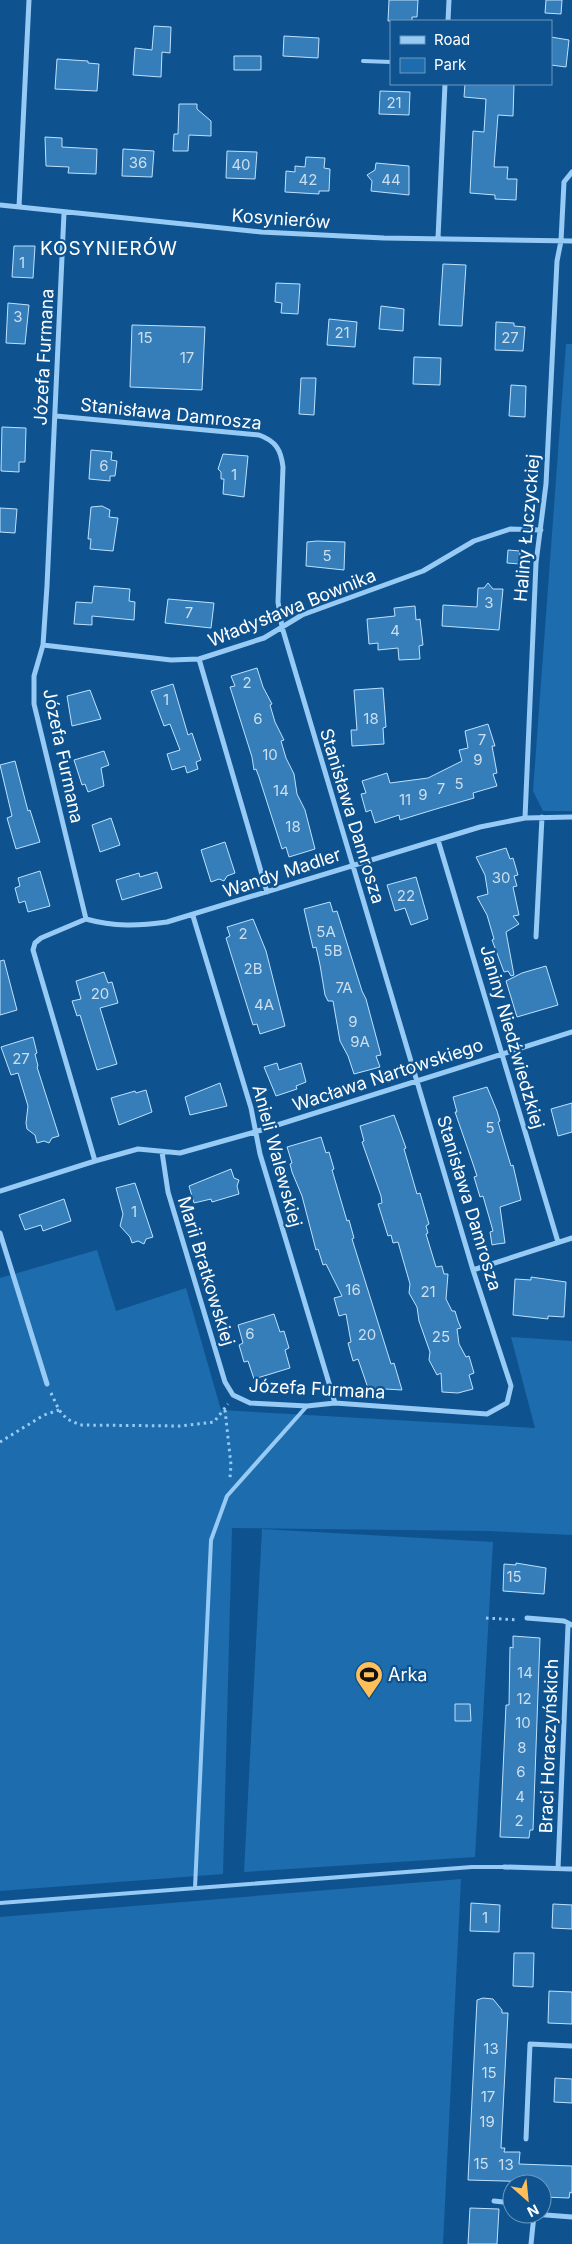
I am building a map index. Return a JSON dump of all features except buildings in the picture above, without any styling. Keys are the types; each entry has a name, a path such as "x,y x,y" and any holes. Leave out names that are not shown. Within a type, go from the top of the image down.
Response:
{"street":[{"path":"18,207 29,0"},
{"path":"448,20 449,0"},
{"path":"438,238 445,85"},
{"path":"561,241 564,182 572,172"},
{"name":"Kosynierów","path":"0,205 262,232 384,238 572,241"},
{"name":"Józefa Furmana","path":"64,213 56,416 42,646 34,676 34,704 86,919"},
{"name":"Haliny Łuczyckiej","path":"525,818 536,563 546,484 557,261 561,241"},
{"name":"Stanisława Damrosza","path":"56,416 260,435 271,440 279,449 283,467 278,602 282,627 473,1270 511,1386 506,1403"},
{"name":"Władysława Bownika","path":"42,646 171,660 198,659 264,638 302,615 423,571 474,541 510,529 541,530"},
{"path":"198,659 267,892"},
{"path":"536,937 542,817"},
{"name":"Wandy Madler","path":"86,919 104,924 123,926 167,922 193,916 480,827 525,818 572,817"},
{"name":"Janiny Niedźwiedzkiej","path":"438,840 558,1242"},
{"name":"Anieli Walewskiej","path":"193,916 251,1108 255,1132 335,1403"},
{"path":"0,1191 95,1161 33,950 35,943 40,938 86,919"},
{"name":"Wacława Nartowskiego","path":"95,1161 138,1149 180,1153 255,1132 572,1032"},
{"name":"Marii Bratkowskiej","path":"162,1152 168,1192 225,1382 233,1395"},
{"path":"0,1233 47,1384"},
{"path":"473,1270 572,1238"},
{"name":"Józefa Furmana","path":"233,1395 250,1403 307,1406 335,1403 487,1414 506,1403"},
{"name":"Braci Horaczyńskich","path":"527,1618 564,1621 570,1625 558,1868"},
{"path":"504,1868 572,1869"},
{"path":"526,2139 530,2044 572,2046"},
{"path":"494,2201 502,2202"},
{"path":"552,2215 572,2217"},
{"path":"531,2244 533,2224"}],"lane":[{"path":"363,61 390,62"},
{"path":"195,1888 211,1540 227,1496 307,1406"},
{"path":"0,1903 472,1867 504,1868"}],"path":[{"path":"0,1442 44,1416 59,1410 47,1384"},
{"name":"Józefa Furmana","path":"59,1410 67,1419 80,1424 156,1426 214,1422 233,1395"},
{"path":"224,1409 231,1465 227,1496"},
{"path":"486,1618 527,1618"}],"green space":[{"path":"566,344 572,344 572,811 543,811 533,791"},
{"path":"97,1250 116,1311 186,1288 221,1410 535,1428 511,1337 572,1341 572,1535 490,1531 232,1528 223,1874 0,1891 0,1278"},
{"name":"Arka","path":"262,1529 493,1542 475,1857 244,1872"},
{"path":"461,1879 443,2244 0,2244 0,1917"}],"place":[{"name":"Arka","path":"369,1699"}],"district":[{"name":"KOSYNIERÓW","path":"109,248"}]}
